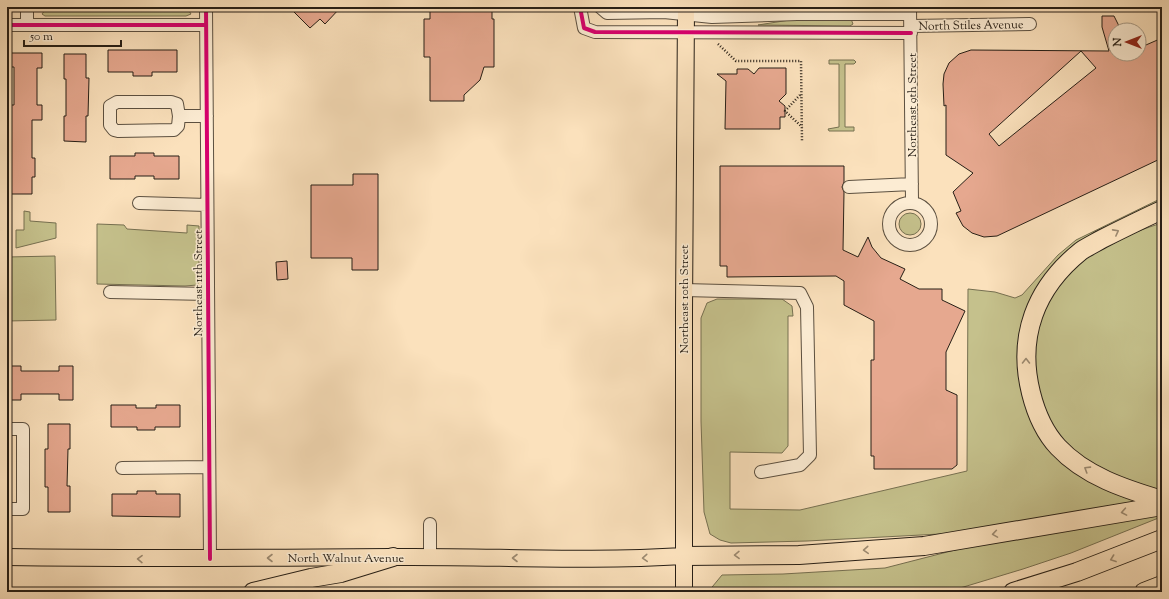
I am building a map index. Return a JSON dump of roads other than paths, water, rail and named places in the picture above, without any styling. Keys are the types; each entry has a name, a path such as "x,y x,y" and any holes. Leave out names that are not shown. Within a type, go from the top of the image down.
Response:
{"highway":[{"path":"1162,210 1120,229 1082,251 1062,270 1043,293 1037,306 1026,340 1026,372 1035,410 1046,430 1058,447 1080,465 1098,476 1135,492 1162,500"},
{"path":"684,556 799,555 924,546 1162,506"},
{"path":"1013,592 1077,572 1162,539"},
{"path":"253,592 311,578 341,573 393,557"},
{"path":"1144,592 1162,585"}],"main road":[{"name":"Northeast 10th Street","path":"684,592 686,11"},
{"name":"North Walnut Avenue","path":"7,557 210,559 393,557 638,558 684,556"}],"street":[{"path":"27,7 27,25"},
{"name":"Northeast 11th Street","path":"206,7 210,559"},
{"name":"North Stiles Avenue","path":"580,7 584,28 595,32 911,30 1030,24"},
{"name":"North Stiles Avenue","path":"600,7 607,13 686,11 712,17 800,11 910,10"},
{"name":"Northeast 9th Street","path":"910,10 912,202"},
{"path":"7,25 206,25"},
{"path":"117,102 172,102 177,104 178,116 178,126 174,130 118,131 114,130 110,125 110,106 117,102"},
{"path":"178,116 207,116"},
{"path":"849,187 912,184"},
{"path":"139,203 208,205"},
{"path":"684,290 800,293 807,307 810,454 800,464 761,472"},
{"path":"110,292 208,294"},
{"path":"7,428 23,429 22,509 7,509"},
{"path":"122,468 209,467"},
{"path":"430,524 430,558"}]}
